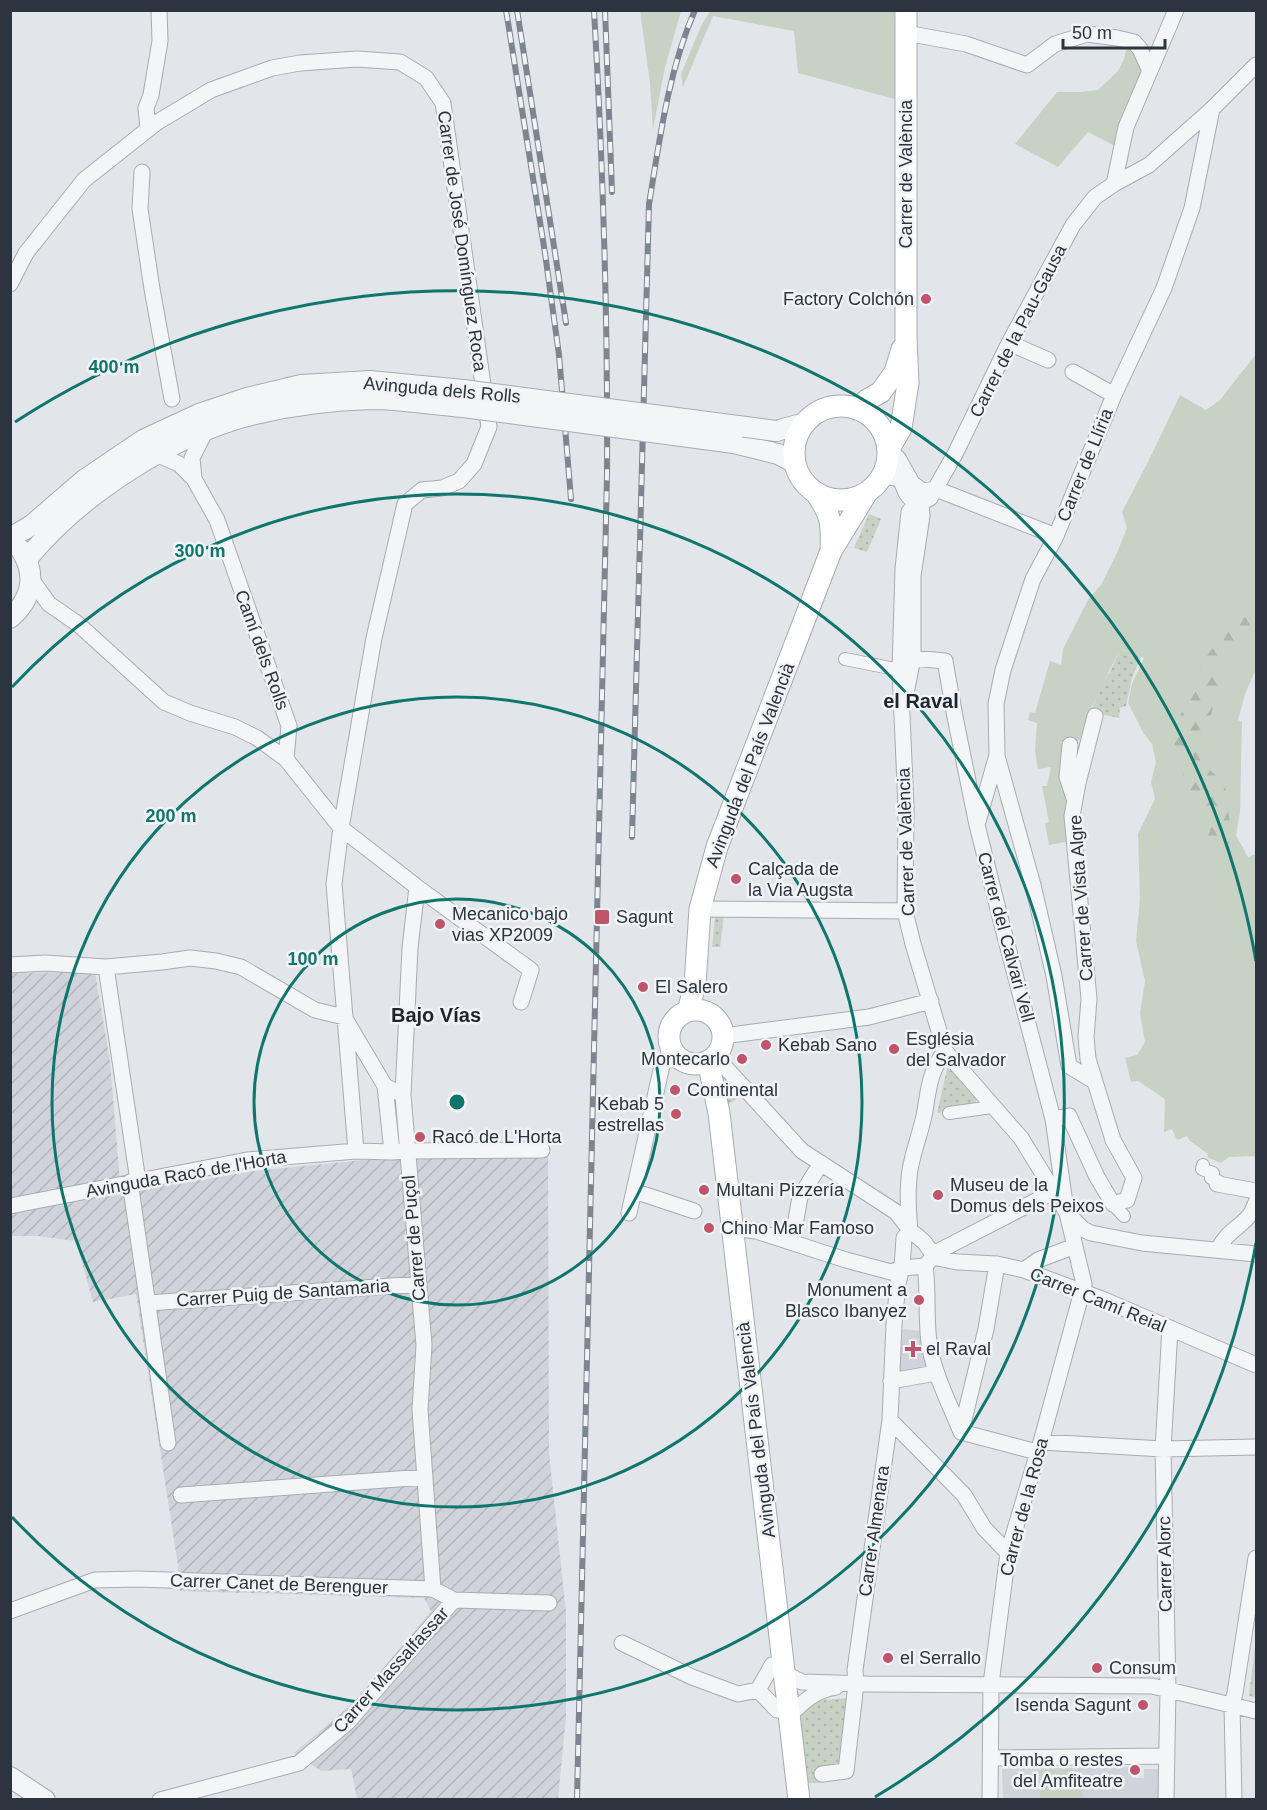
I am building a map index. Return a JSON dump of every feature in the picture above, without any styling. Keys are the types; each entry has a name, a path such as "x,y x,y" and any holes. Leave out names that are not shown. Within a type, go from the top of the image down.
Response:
{"main road":[{"name":"Carrer de València","path":"889,451 901,428 908,383 906,10"},
{"name":"Carrer de València","path":"857,409 881,392 895,372 906,338"},
{"path":"838,406 857,409 872,418 884,432 889,451 882,477 866,494 849,500 832,500 816,493 802,480 787,459 806,423 820,411 838,406"},
{"name":"Avinguda del País Valencià","path":"816,493 828,509 832,528 831,551"},
{"name":"Avinguda del País Valencià","path":"698,1011 695,985 700,909 717,847 831,551 866,494"},
{"path":"698,1011 718,1020 723,1036 722,1047 707,1061 683,1061 672,1050 669,1033 677,1017 698,1011"},
{"name":"Avinguda del País Valencià","path":"707,1061 719,1113 783,1713 799,1800"},
{"name":"Avinguda del País Valencià","path":"707,1061 708,1116 778,1669"},
{"name":"Avinguda del País Valencià","path":"783,1713 785,1800"}],"street":[{"path":"148,129 146,108 151,95 160,41 159,10"},
{"path":"1114,184 1126,127 1176,10"},
{"path":"906,33 966,44 1027,65 1054,44 1088,34 1117,38 1134,42 1140,49 1150,71"},
{"name":"Carrer de José Domínguez Roca","path":"10,284 27,253 84,180 148,129 172,112 211,90 272,68 300,63 357,59 400,62 426,78 443,103 489,428 474,464 459,481 442,488 422,490 405,504 374,638 341,828"},
{"path":"1212,109 1257,64"},
{"path":"151,95 172,112"},
{"name":"Carrer de la Pau-Gausa","path":"936,489 1009,343 1073,225 1095,197 1149,165 1212,109"},
{"name":"Carrer de Llíria","path":"977,825 997,756 996,704 1004,670 1033,579 1056,536 1114,394 1164,288 1192,208 1212,109"},
{"path":"142,172 140,209 172,399"},
{"path":"1009,343 1048,360"},
{"path":"1073,372 1114,394"},
{"name":"Avinguda dels Rolls","path":"27,559 44,538 98,492 202,422 247,398 302,385 370,381 463,390 776,431 806,423"},
{"name":"Avinguda dels Rolls","path":"10,539 32,525 84,480 142,440 202,422 308,404 374,399 463,407 724,442 787,459"},
{"path":"194,479 192,458 202,422"},
{"path":"889,451 898,458 912,483 923,491 936,489 1056,536"},
{"path":"156,454 179,464 194,479"},
{"path":"882,477 893,476 900,480 918,506 930,498 936,489"},
{"name":"Camí dels Rolls","path":"194,479 217,520 289,726 286,759"},
{"name":"Carrer de València","path":"902,694 906,693 913,658 913,576 922,516 918,506 909,512 903,569 900,670 906,807 905,911 945,1051"},
{"path":"10,539 27,559 31,579 29,593 17,612"},
{"path":"31,579 49,604 78,624 164,702 235,727 257,738 286,759 341,828 531,970 522,1002"},
{"path":"17,612 49,604"},
{"name":"Carrer del Calvari Vell","path":"913,658 945,661 977,825 1053,1119 1067,1212 1075,1246"},
{"path":"845,659 900,670"},
{"name":"Carrer de Vista Algre","path":"1095,716 1072,816 1089,999 1086,1037 1088,1059 1113,1140 1134,1178 1126,1200 1113,1204"},
{"path":"1070,745 1067,777 1075,801"},
{"path":"997,756 1052,964 1069,1066 1094,1081"},
{"path":"341,828 334,884 356,1151"},
{"name":"Carrer de Puçol","path":"399,1151 410,948 417,887"},
{"path":"700,909 905,911"},
{"path":"10,965 45,963 106,967 190,958 241,967 315,1010 344,1017 385,1086 403,1095"},
{"path":"106,967 168,1443"},
{"path":"723,1036 869,1017 931,1001"},
{"path":"629,1213 661,1070 672,1050"},
{"path":"910,1230 908,1203 910,1170 924,1114 928,1082 945,1051 1021,1138 1053,1192 1083,1229 1091,1233 1143,1243 1257,1254"},
{"path":"707,1061 802,1151 896,1212 910,1230 924,1242 930,1259 927,1284 927,1326 930,1349 936,1373 961,1432"},
{"name":"Carrer de Puçol","path":"385,1086 399,1151 419,1284 424,1345 420,1410 433,1589"},
{"path":"949,1113 992,1107"},
{"path":"1053,1119 1069,1116 1097,1177 1113,1204 1124,1216"},
{"name":"Avinguda Racó de l'Horta","path":"10,1206 247,1160 356,1151 542,1150"},
{"path":"792,1242 800,1197 821,1163"},
{"path":"1203,1165 1202,1169 1213,1173 1212,1178 1218,1181 1217,1184 1257,1191"},
{"path":"634,1191 694,1211"},
{"path":"732,1228 756,1231 891,1272 930,1259 1053,1192"},
{"path":"1218,1250 1222,1240 1250,1215 1257,1202"},
{"name":"Carrer Almenara","path":"822,1774 846,1771 856,1684 855,1670 890,1420 898,1283 902,1268 904,1238 910,1230"},
{"path":"1024,1270 1038,1260 1075,1246"},
{"name":"Carrer de la Rosa","path":"990,1800 991,1684 1008,1553 1084,1284 1075,1246"},
{"name":"Carrer Camí Reial","path":"930,1259 998,1264 1024,1270 1081,1290 1257,1365"},
{"path":"961,1432 986,1329 998,1264"},
{"name":"Carrer Puig de Santamaria","path":"148,1303 419,1284"},
{"name":"Carrer Alorc","path":"1166,1800 1167,1689 1163,1449 1170,1328"},
{"path":"891,1382 936,1373"},
{"path":"890,1420 964,1495 984,1528 1008,1553"},
{"path":"961,1432 1039,1447 1163,1449 1257,1447"},
{"path":"181,1495 425,1477"},
{"path":"1234,1800 1232,1705 1257,1558"},
{"name":"Carrer Canet de Berenguer","path":"10,1611 95,1580 138,1579 433,1589 454,1600 549,1603"},
{"name":"Carrer Massalfassar","path":"160,1800 299,1763 348,1722 454,1600"},
{"path":"622,1644 692,1677 738,1694 758,1690 778,1669 802,1682 1152,1686 1257,1711"},
{"path":"758,1690 783,1713 826,1689 856,1684"},
{"path":"991,1758 1165,1756"},
{"path":"10,1777 45,1800"}],"shaded area":[{"path":"95,972 110,1062 121,1193 254,1171 363,1160 548,1147 549,1453 566,1612 566,1716 558,1799 357,1799 351,1769 321,1771 294,1753 356,1701 431,1611 424,1598 180,1591 136,1294 93,1302 76,1241 38,1236 11,1236 10,973"},
{"name":"el Raval","path":"903,1329 923,1331 928,1368 907,1372 899,1371"},
{"path":"1131,1767 1132,1778 1144,1778 1144,1769 1158,1769 1159,1799 1003,1799 1002,1769"}],"green space":[{"path":"640,11 681,11 665,67 653,130 650,83"},
{"path":"710,11 894,11 902,101 798,73 794,31 713,16 683,87 681,74 701,26"},
{"path":"1128,41 1150,71 1117,147 1088,132 1058,167 1015,144 1057,92 1098,90 1118,71 1124,59"},
{"path":"1256,354 1256,669 1245,694 1238,720 1242,722 1240,812 1236,835 1248,857 1256,854 1256,1156 1229,1157 1221,1163 1207,1157 1208,1154 1187,1136 1177,1140 1172,1129 1164,1132 1165,1099 1138,1081 1131,1082 1125,1058 1137,1055 1145,1042 1140,1013 1145,981 1136,941 1140,899 1138,834 1155,799 1151,782 1156,762 1152,744 1144,734 1128,703 1132,684 1144,658 1121,649 1092,706 1080,740 1068,747 1063,774 1070,841 1049,845 1045,823 1049,822 1042,786 1047,786 1051,767 1038,769 1035,751 1037,723 1028,720 1030,712 1035,713 1050,661 1061,665 1063,649 1089,598 1101,585 1117,553 1127,528 1122,512 1180,395 1206,410 1220,400"},
{"path":"869,514 881,519 867,552 854,548"},
{"path":"1247,606 1251,628 1224,662 1204,744 1202,764 1225,783 1232,842 1199,855 1210,831 1187,786 1171,737 1205,658"},
{"path":"1121,649 1141,657 1132,678 1126,706 1120,708 1119,718 1090,712"},
{"path":"713,915 724,915 720,947 712,947 715,917 711,918"},
{"path":"949,1066 979,1098 966,1110 937,1113 947,1069"},
{"path":"721,1073 743,1095 724,1107"},
{"path":"1256,1638 1256,1698 1249,1696"},
{"path":"849,1698 842,1766 822,1774 822,1783 804,1783 796,1721 803,1706 822,1700"},
{"path":"1082,1769 1083,1799 1040,1799 1039,1770"}],"railway":[{"path":"506,10 559,355 571,499"},
{"path":"517,10 566,323"},
{"path":"577,1800 607,475 604,243 594,10"},
{"path":"605,10 612,192"},
{"path":"632,837 649,204 671,81 695,10"}],"place":[{"name":"Factory Colchón","path":"926,299"},
{"name":"Calçada de la Via Augsta","path":"736,879"},
{"name":"Sagunt","path":"602,917"},
{"name":"Mecanico bajo vias XP2009","path":"440,924"},
{"name":"El Salero","path":"643,987"},
{"name":"Kebab Sano","path":"766,1045"},
{"name":"Església del Salvador","path":"894,1049"},
{"name":"Montecarlo","path":"742,1059"},
{"name":"Continental","path":"675,1090"},
{"name":"Kebab 5 estrellas","path":"676,1114"},
{"name":"Racó de L'Horta","path":"420,1137"},
{"name":"Multani Pizzería","path":"704,1190"},
{"name":"Museu de la Domus dels Peixos","path":"938,1195"},
{"name":"Chino Mar Famoso","path":"709,1228"},
{"name":"Monument a Blasco Ibanyez","path":"919,1300"},
{"name":"el Raval","path":"913,1349"},
{"name":"el Serrallo","path":"888,1658"},
{"name":"Consum","path":"1097,1668"},
{"name":"Isenda Sagunt","path":"1143,1705"},
{"name":"Tomba o restes del Amfiteatre","path":"1135,1770"}],"district":[{"name":"el Raval","path":"921,701"},
{"name":"Bajo Vías","path":"436,1015"}]}
